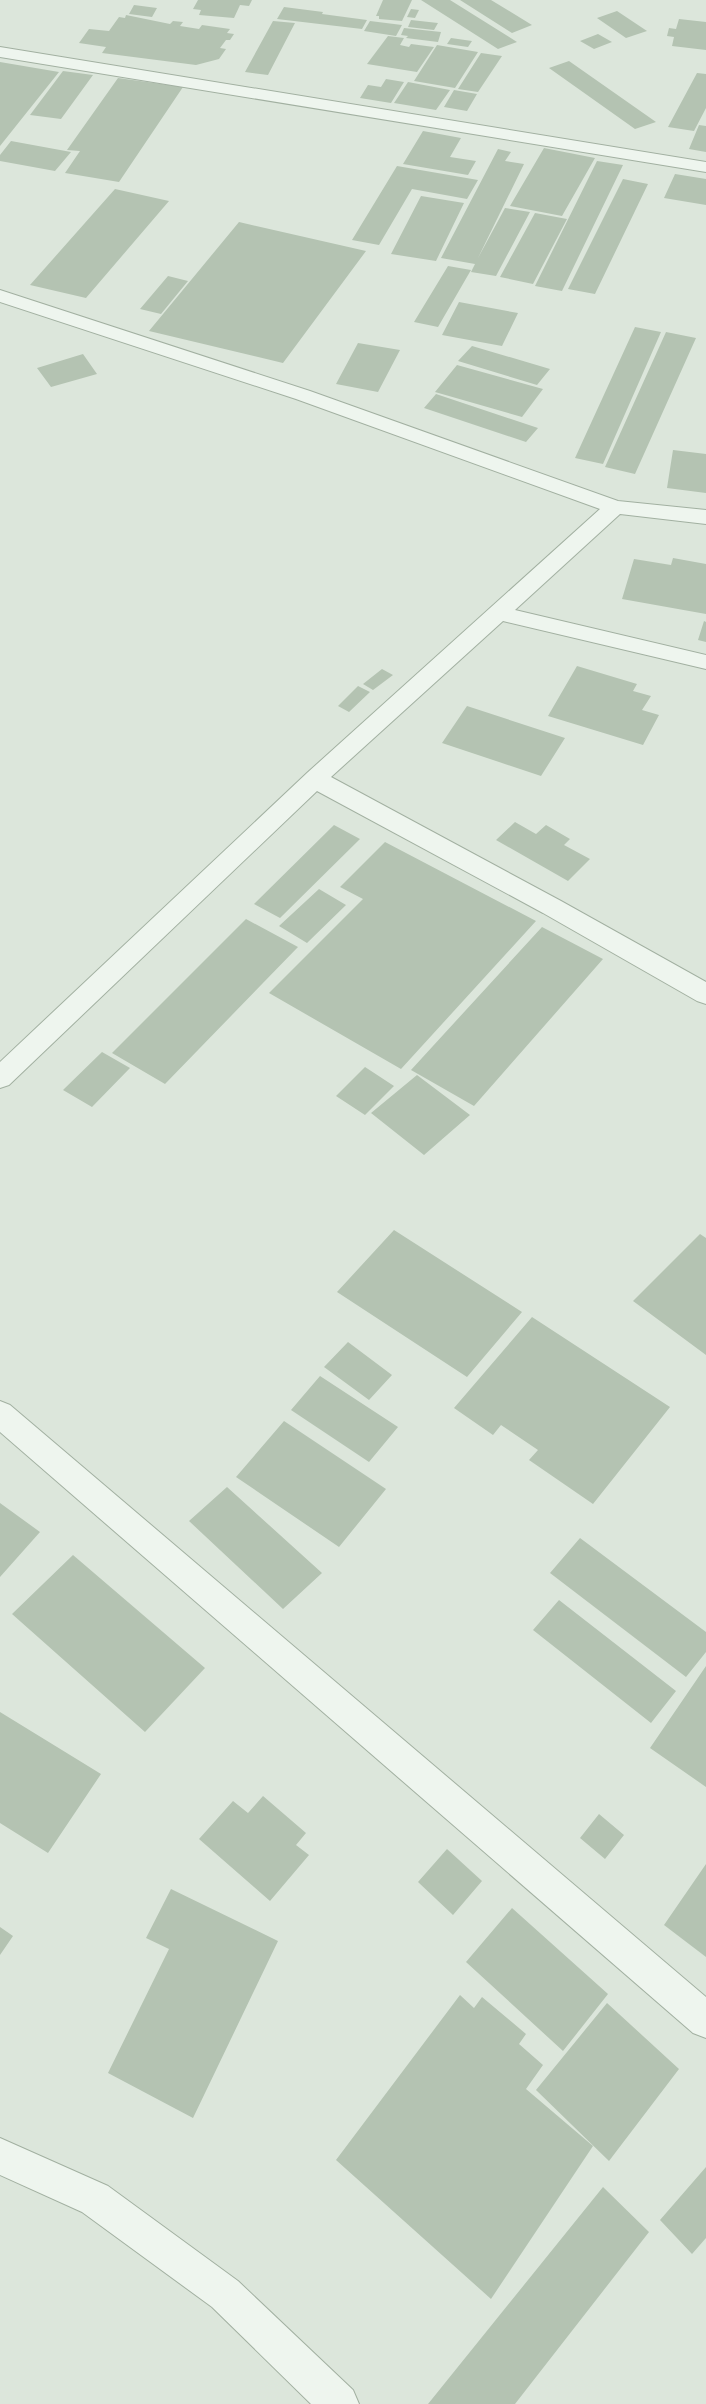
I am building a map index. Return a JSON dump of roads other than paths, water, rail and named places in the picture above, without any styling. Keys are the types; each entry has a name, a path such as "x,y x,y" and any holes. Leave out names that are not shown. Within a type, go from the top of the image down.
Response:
{"street":[{"path":"0,52 706,167"},
{"path":"0,296 303,395 616,507 706,517"},
{"path":"0,1078 315,779 616,507"},
{"path":"499,613 706,662"},
{"path":"315,779 552,907 706,994"},
{"path":"0,1414 706,2020"},
{"path":"0,2156 95,2199 225,2294 339,2404"}]}
